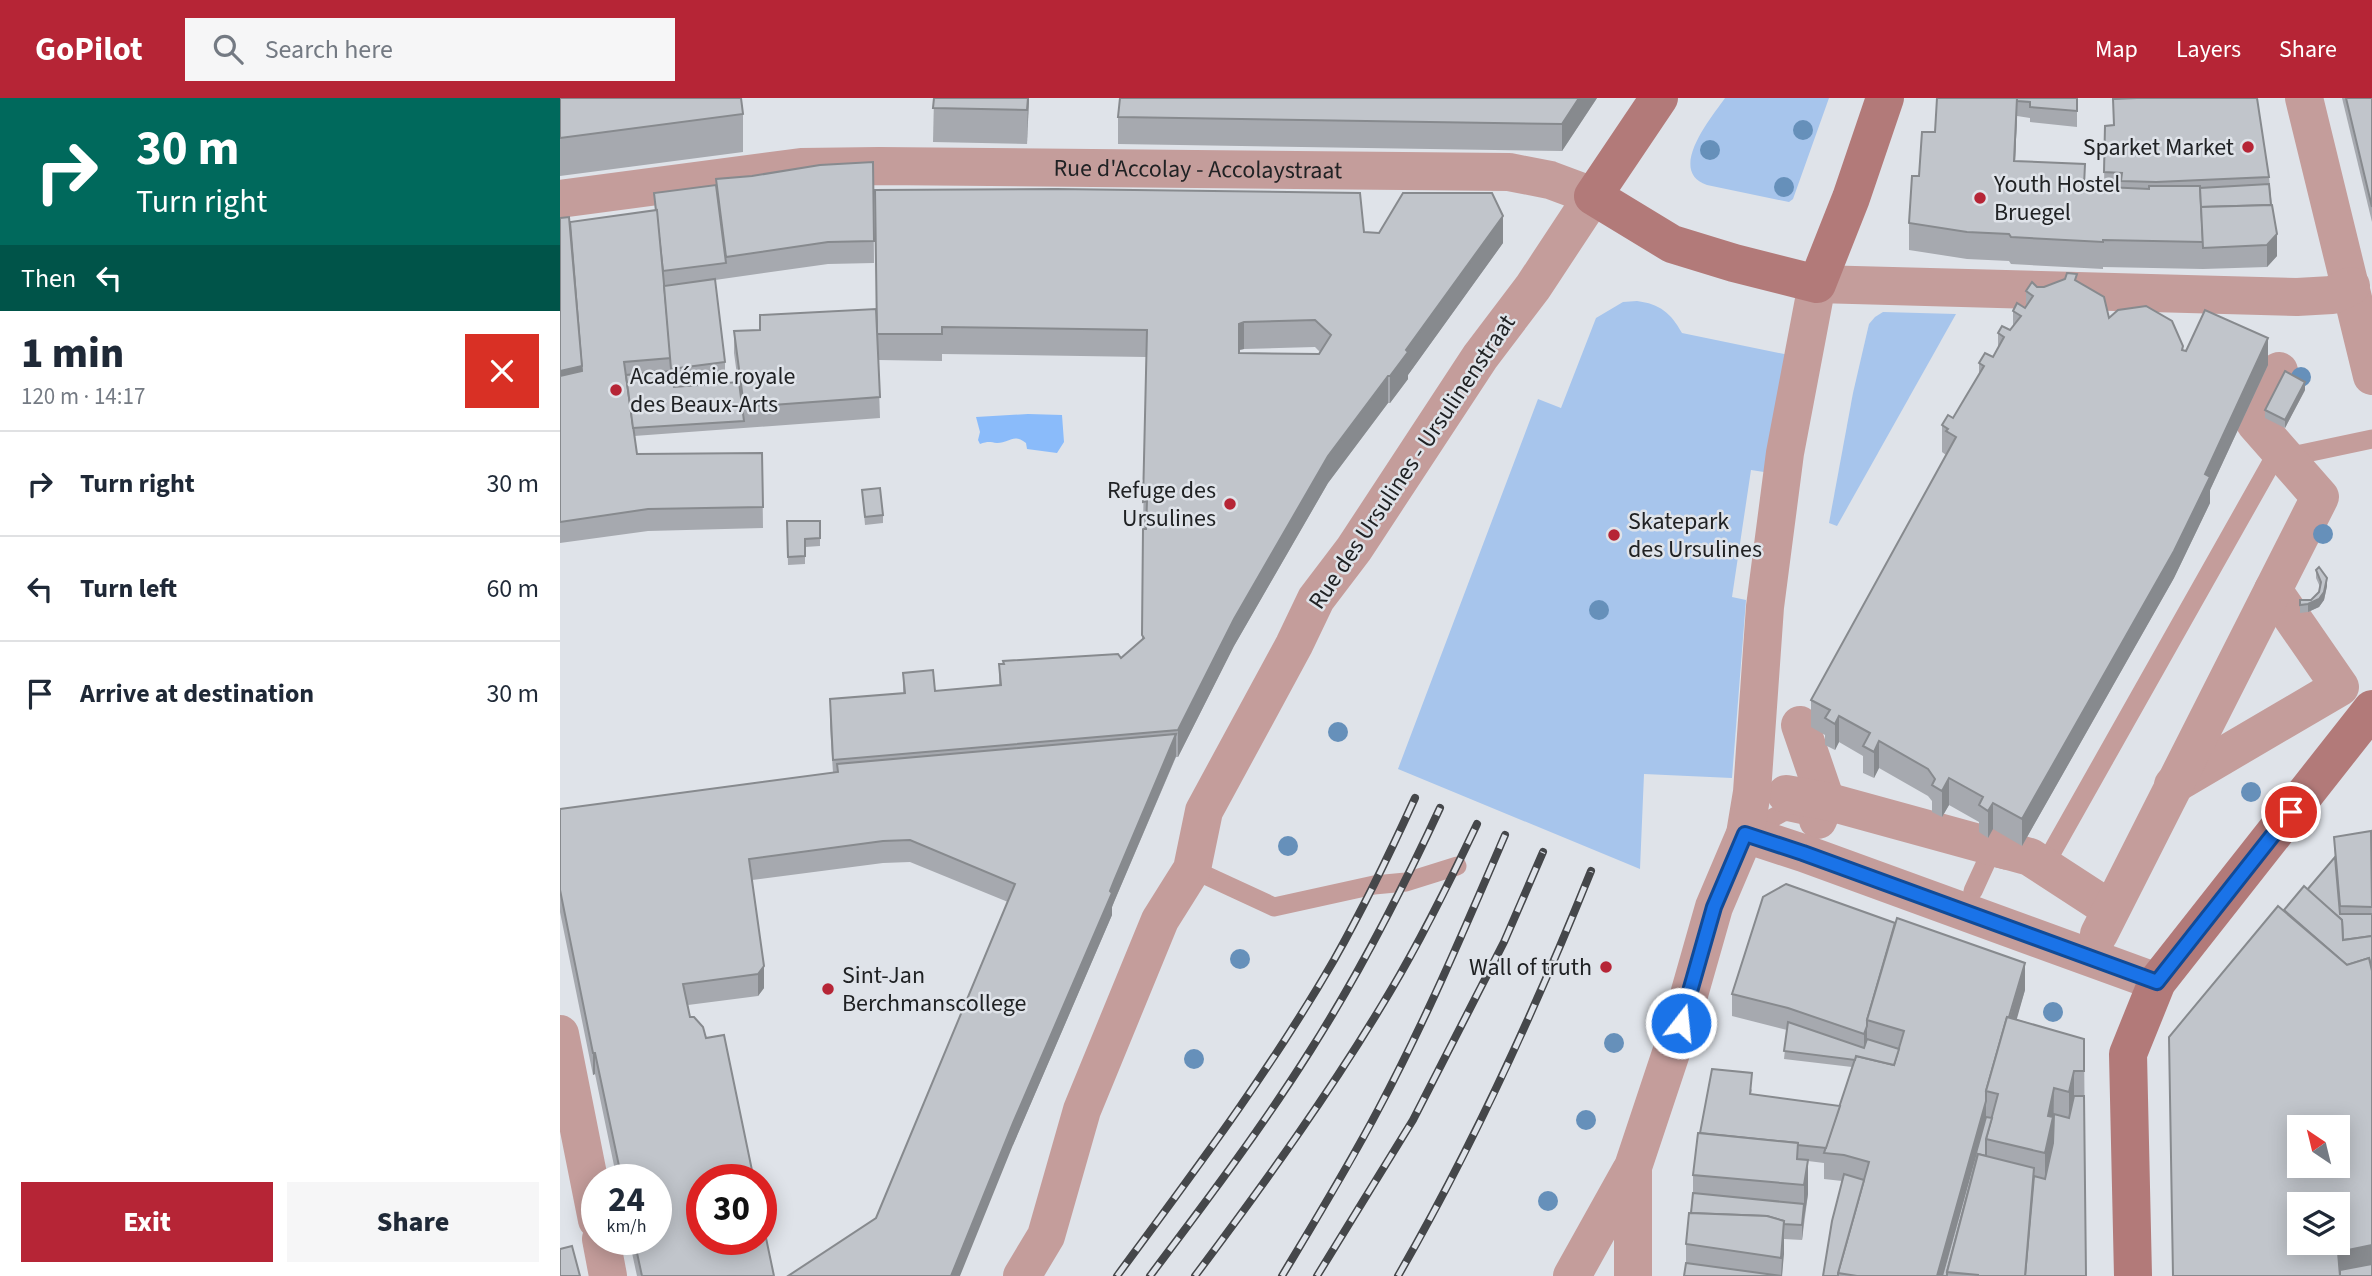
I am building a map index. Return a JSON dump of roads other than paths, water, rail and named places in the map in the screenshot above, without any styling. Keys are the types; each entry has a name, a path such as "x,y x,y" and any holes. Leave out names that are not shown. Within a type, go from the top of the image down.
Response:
{"street":[{"path":"1593,196 1659,98"},
{"path":"1572,1276 1633,1167 1681,1023 1714,907 1745,834 1752,792 1765,607 1785,453 1817,284 1851,198 1885,98"},
{"path":"2304,98 2372,376"},
{"name":"Rue d'Accolay - Accolaystraat","path":"560,199 801,167 1509,172 1550,180 1593,196 1672,244 1817,284"},
{"name":"Rue des Ursulines - Ursulinenstraat","path":"1022,1276 1046,1236 1082,1110 1160,920 1192,869 1204,811 1266,699 1316,599 1354,549 1480,357 1533,287 1593,196"},
{"path":"1817,284 2297,297 2332,295 2351,286"},
{"path":"1786,794 1818,818 2030,857 2044,866 2104,922 2320,497 2255,423 2279,371"},
{"path":"2173,785 2340,687 2273,590"},
{"path":"2133,1276 2128,1054 2157,982 2372,709"},
{"path":"1800,725 1818,818"},
{"path":"1745,834 2157,982"},
{"path":"560,1034 586,1164"},
{"path":"1633,1167 1633,1276"},
{"path":"604,1255 608,1276"}],"lane":[{"path":"1745,834 1785,811 2044,866 2273,460 2372,439"},
{"path":"1973,891 1989,856"},
{"path":"1192,869 1274,907 1374,885 1406,881 1457,866"}],"railway":[{"path":"1117,1276 1284,1042 1356,920 1415,798"},
{"path":"1150,1276 1252,1137 1328,1022 1379,932 1440,808"},
{"path":"1195,1276 1297,1136 1345,1064 1403,970 1477,824"},
{"path":"1282,1276 1355,1152 1395,1077 1505,835"},
{"path":"1317,1276 1413,1120 1504,942 1543,852"},
{"path":"1398,1276 1426,1227 1502,1077 1591,871"}],"place":[{"name":"Sparket Market","path":"2248,147"},
{"name":"Youth Hostel Bruegel","path":"1980,198"},
{"name":"Académie royale des Beaux-Arts","path":"616,390"},
{"name":"Refuge des Ursulines","path":"1230,504"},
{"name":"Skatepark des Ursulines","path":"1614,535"},
{"name":"Wall of truth","path":"1606,967"},
{"name":"Sint-Jan Berchmanscollege","path":"828,989"}]}
